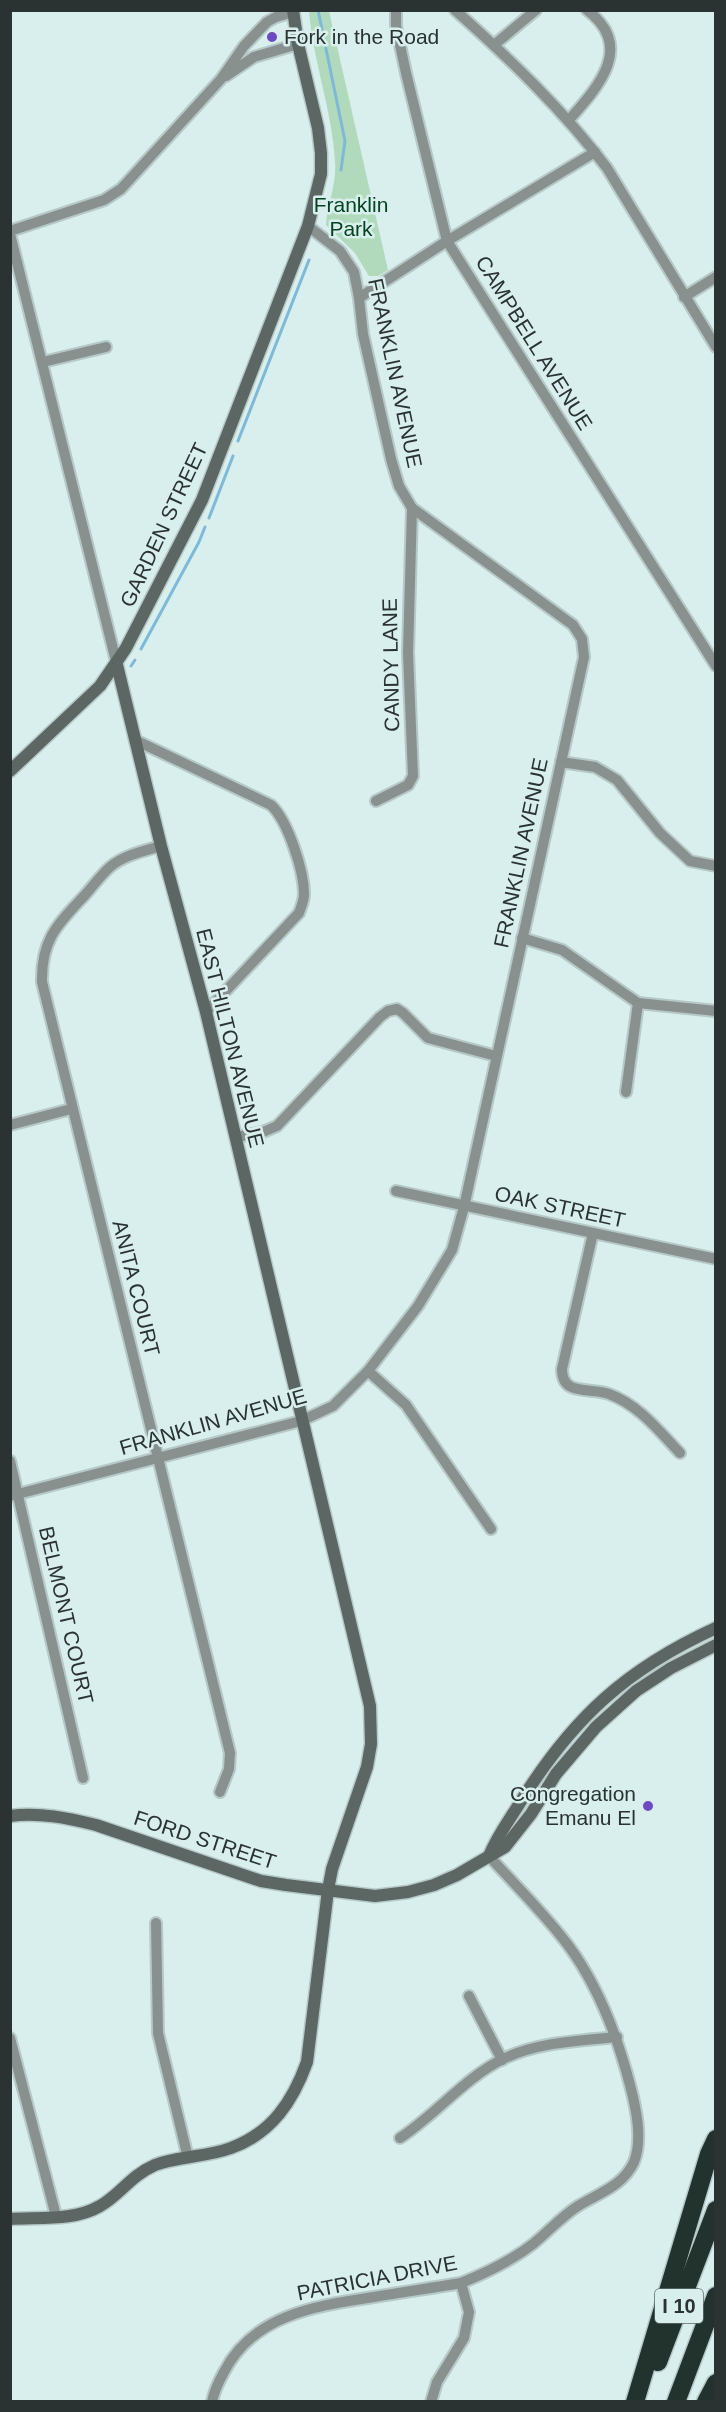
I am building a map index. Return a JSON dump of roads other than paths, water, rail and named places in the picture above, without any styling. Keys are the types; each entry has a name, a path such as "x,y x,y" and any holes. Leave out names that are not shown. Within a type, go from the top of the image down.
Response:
{"highway":[{"path":"635,2402 708,2154 716,2139"},
{"name":"I 10","path":"643,2402 716,2210"},
{"name":"I 10","path":"676,2402 716,2296"},
{"path":"706,2402 716,2383"}],"street":[{"path":"275,10 293,11"},
{"name":"CAMPBELL AVENUE","path":"396,10 396,26 404,64 447,241 716,666"},
{"path":"455,10 494,45 568,120 595,152 716,347"},
{"path":"494,45 536,10"},
{"path":"568,120 601,81 611,56 605,33 587,10"},
{"path":"293,11 298,44 318,128 321,153 321,174 308,226"},
{"path":"117,665 10,233 104,200 121,189 221,79 244,46 267,22 293,11"},
{"path":"221,79 254,57 298,44"},
{"path":"359,298 447,241 595,152"},
{"name":"FRANKLIN AVENUE","path":"15,1495 301,1421 333,1406 368,1371 418,1306 452,1250 464,1207 584,657 582,639 573,625 412,508 399,486 391,459 363,334 354,272 340,251 308,226"},
{"name":"GARDEN STREET","path":"10,771 100,686 117,665 202,500 308,226"},
{"path":"684,297 716,277"},
{"path":"43,362 106,347"},
{"name":"CANDY LANE","path":"376,801 408,785 413,776 408,653 412,508"},
{"name":"EAST HILTON AVENUE","path":"10,2219 79,2215 101,2206 131,2179 156,2165 231,2148 255,2135 279,2117 297,2090 307,2062 332,1869 367,1767 372,1728 370,1706 301,1421 236,1137 117,665"},
{"path":"135,740 271,805 285,823 291,837 303,886 304,897 299,913 206,1012"},
{"path":"561,762 595,767 617,780 660,832 690,861 716,866"},
{"name":"ANITA COURT","path":"161,846 132,855 110,867 51,933 42,957 42,982 71,1109 230,1753 229,1769 220,1792"},
{"path":"522,938 562,950 638,1003 716,1011"},
{"path":"626,1092 638,1003"},
{"path":"236,1137 263,1132 277,1126 388,1011 397,1009 403,1013 428,1038 496,1056"},
{"path":"10,1125 71,1109"},
{"name":"OAK STREET","path":"396,1191 716,1259"},
{"path":"593,1233 562,1378 567,1386 574,1389 608,1394 634,1406 680,1453"},
{"path":"368,1371 406,1405 491,1529"},
{"name":"BELMONT COURT","path":"10,1461 15,1495 83,1778"},
{"path":"489,1856 498,1834 512,1816 546,1761 586,1714 626,1679 661,1656 716,1628"},
{"name":"FORD STREET","path":"10,1816 43,1815 96,1825 261,1881 375,1896 408,1892 434,1885 457,1875 505,1847 531,1814 556,1774 596,1727 636,1691 713,1643"},
{"name":"PATRICIA DRIVE","path":"212,2402 229,2362 246,2341 268,2324 306,2309 461,2283 510,2260 578,2206 626,2177 634,2161 638,2144 637,2122 634,2098 617,2037 590,1979 567,1944 489,1856"},
{"path":"156,1923 158,2033 188,2158"},
{"path":"469,1996 502,2060"},
{"path":"400,2138 421,2124 472,2080 502,2060 523,2051 558,2044 617,2037"},
{"path":"10,2038 15,2074 56,2216"},
{"path":"430,2402 437,2382 464,2338 469,2312 461,2283"}],"waterway":[{"path":"318,10 345,141 341,170"},
{"path":"238,441 309,260"},
{"path":"209,518 233,456"},
{"path":"141,649 205,527"},
{"path":"131,666 135,660"}],"place":[{"name":"Fork in the Road","path":"272,37"},
{"name":"Congregation Emanu El","path":"648,1806"}],"park label":[{"name":"Franklin Park","path":"351,217"}]}
